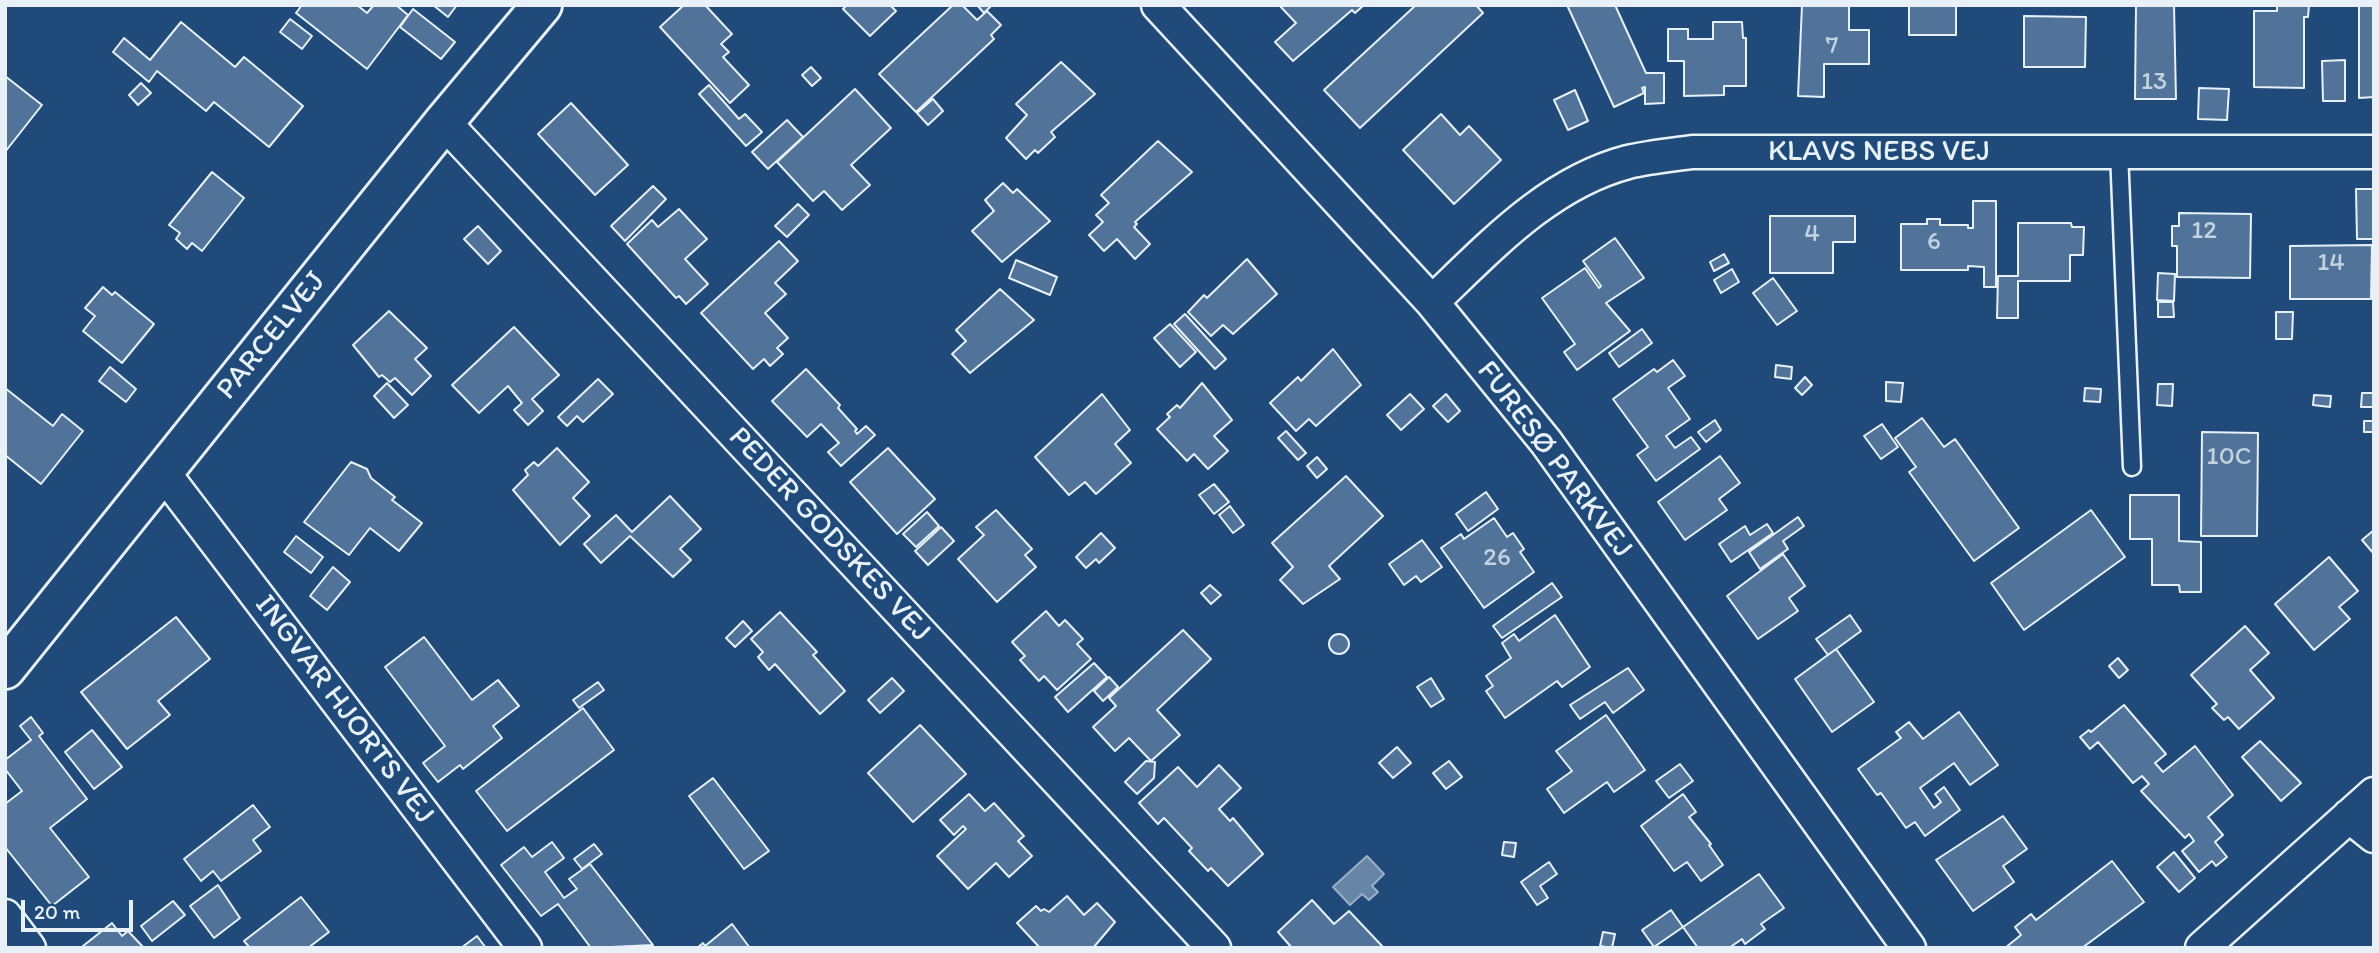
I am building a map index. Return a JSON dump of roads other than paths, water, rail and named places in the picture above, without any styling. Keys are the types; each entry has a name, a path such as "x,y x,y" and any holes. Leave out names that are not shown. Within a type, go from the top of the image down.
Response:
{"street":[{"name":"PARCELVEJ","path":"5,669 444,122 542,5"},
{"name":"FURESØ PARKVEJ","path":"1158,5 1432,302 1546,442 1909,948"},
{"name":"PEDER GODSKES VEJ","path":"444,122 1214,948"},
{"name":"KLAVS NEBS VEJ","path":"1432,302 1520,218 1576,184 1627,163 1692,152 2374,152"},
{"name":"INGVAR HJORTS VEJ","path":"163,472 524,948"},
{"path":"2202,948 2374,794"},
{"path":"2349,816 2374,836"},
{"path":"5,916 29,948"}],"lane":[{"path":"2119,152 2132,467"}],"water":[{"path":"1367,856 1384,874 1372,886 1378,892 1369,900 1362,894 1350,905 1333,887"}]}
